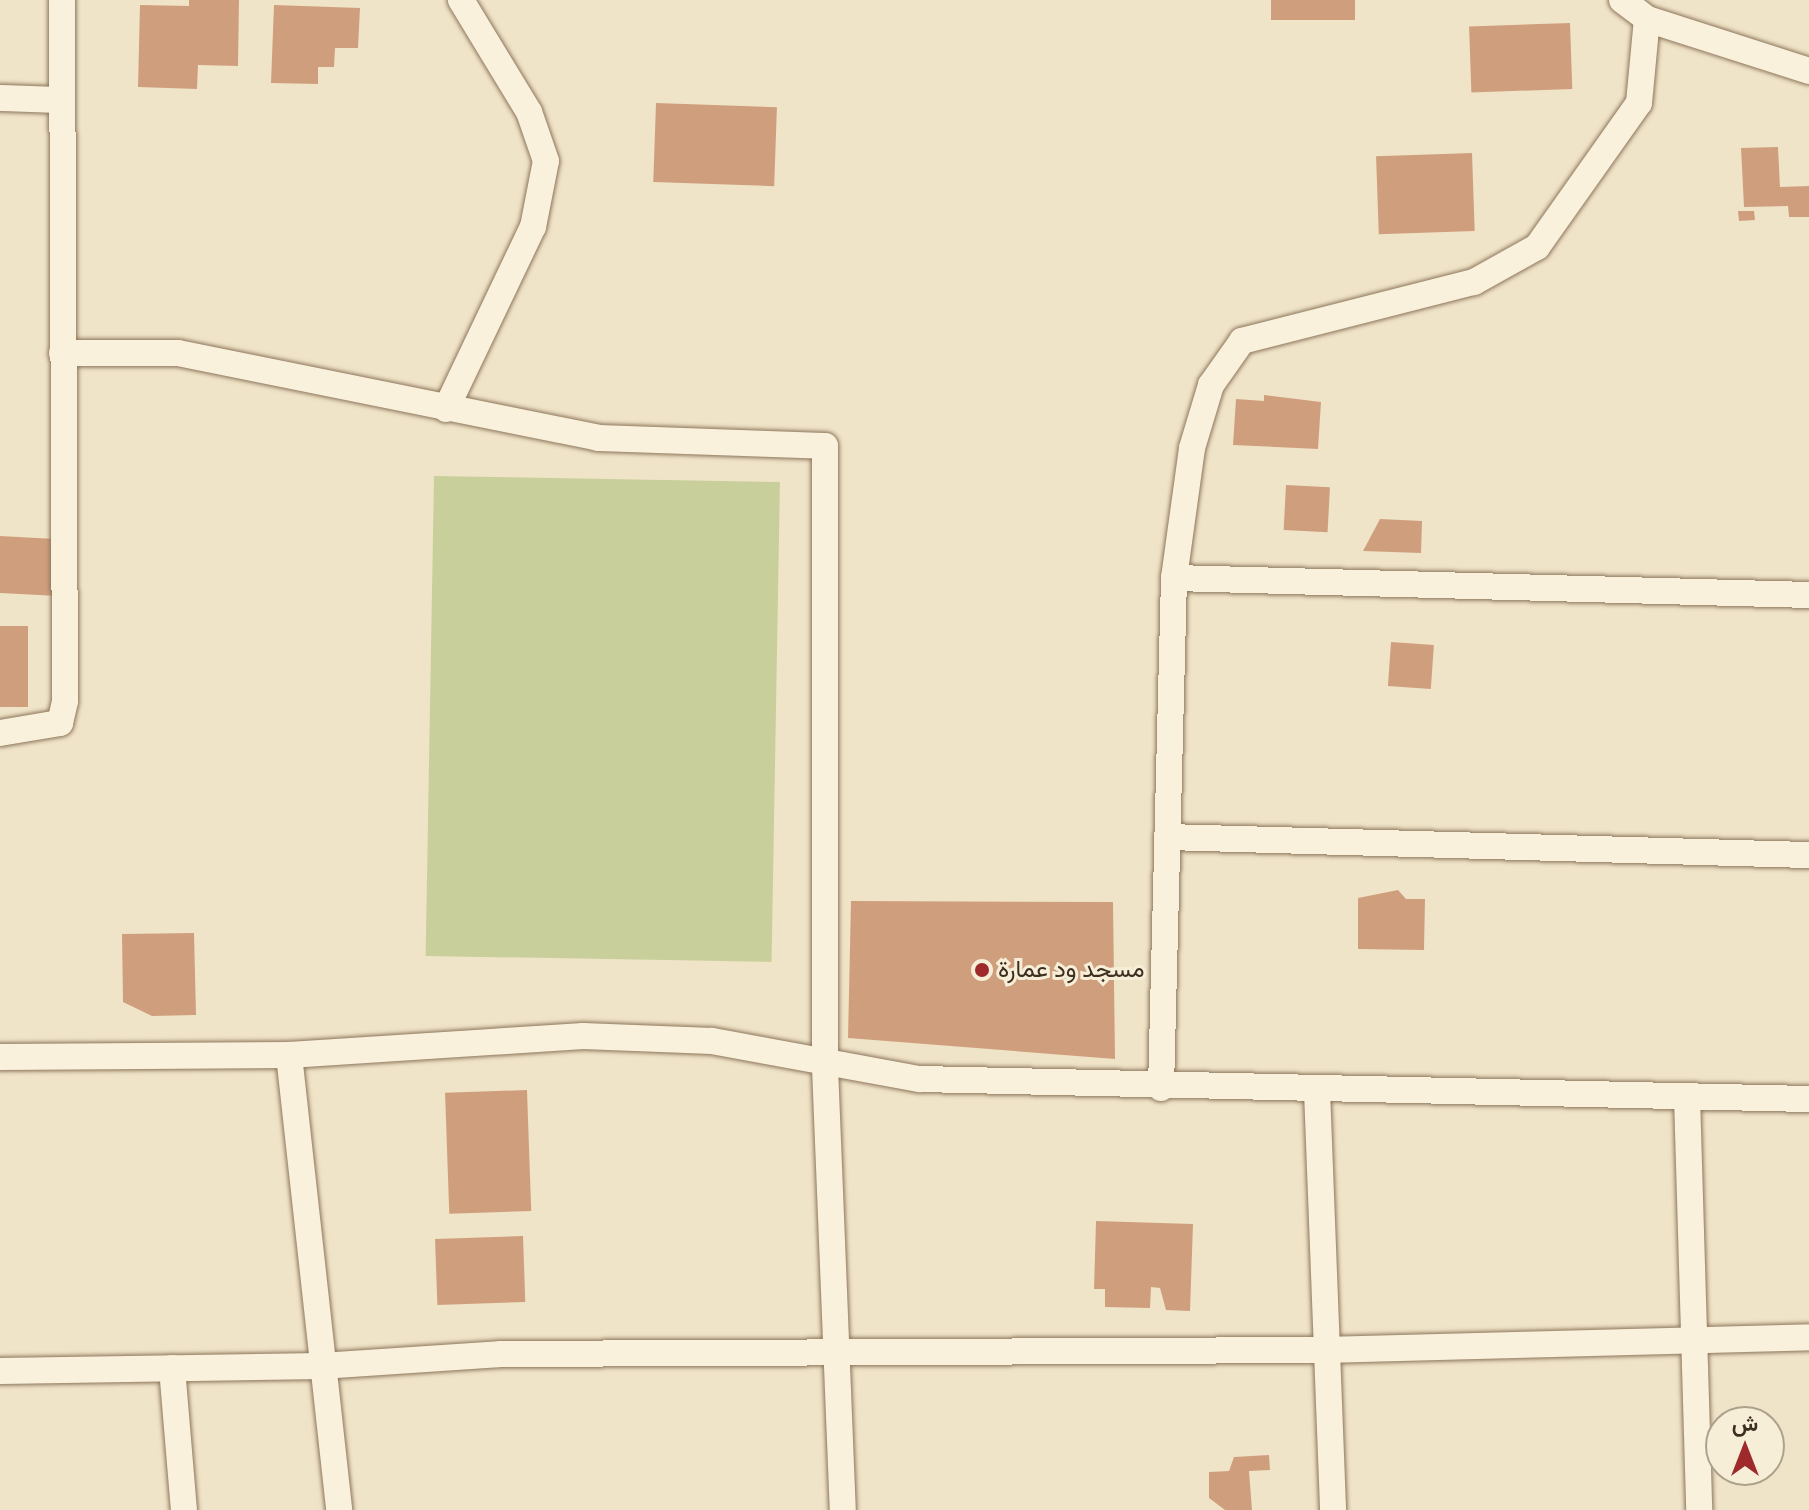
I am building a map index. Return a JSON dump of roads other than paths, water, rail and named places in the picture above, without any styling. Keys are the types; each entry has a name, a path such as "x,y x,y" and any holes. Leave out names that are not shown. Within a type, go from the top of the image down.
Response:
{"street":[{"path":"0,733 60,723 65,701 60,100 62,0"},
{"path":"446,409 533,227 546,161 529,112 461,0"},
{"path":"1622,0 1647,19 1809,71"},
{"path":"1161,1088 1174,578 1192,448 1211,385 1242,341 1474,282 1537,247 1639,103 1647,19"},
{"path":"0,98 60,100"},
{"path":"62,353 178,353 446,409 637,443 825,446 825,1067 834,1352 843,1510"},
{"path":"1174,578 1809,595"},
{"path":"1167,837 1809,855"},
{"path":"0,1057 289,1055 583,1036 712,1041 825,1067 920,1079 1161,1088 1809,1099"},
{"path":"289,1055 339,1510"},
{"path":"1317,1091 1333,1510"},
{"path":"1687,1097 1690,1340 1699,1510"},
{"path":"0,1371 321,1366 501,1354 1327,1350 1809,1337"},
{"path":"172,1368 184,1510"}],"place":[{"name":"مسجد ود عمارة","path":"982,970"}]}
